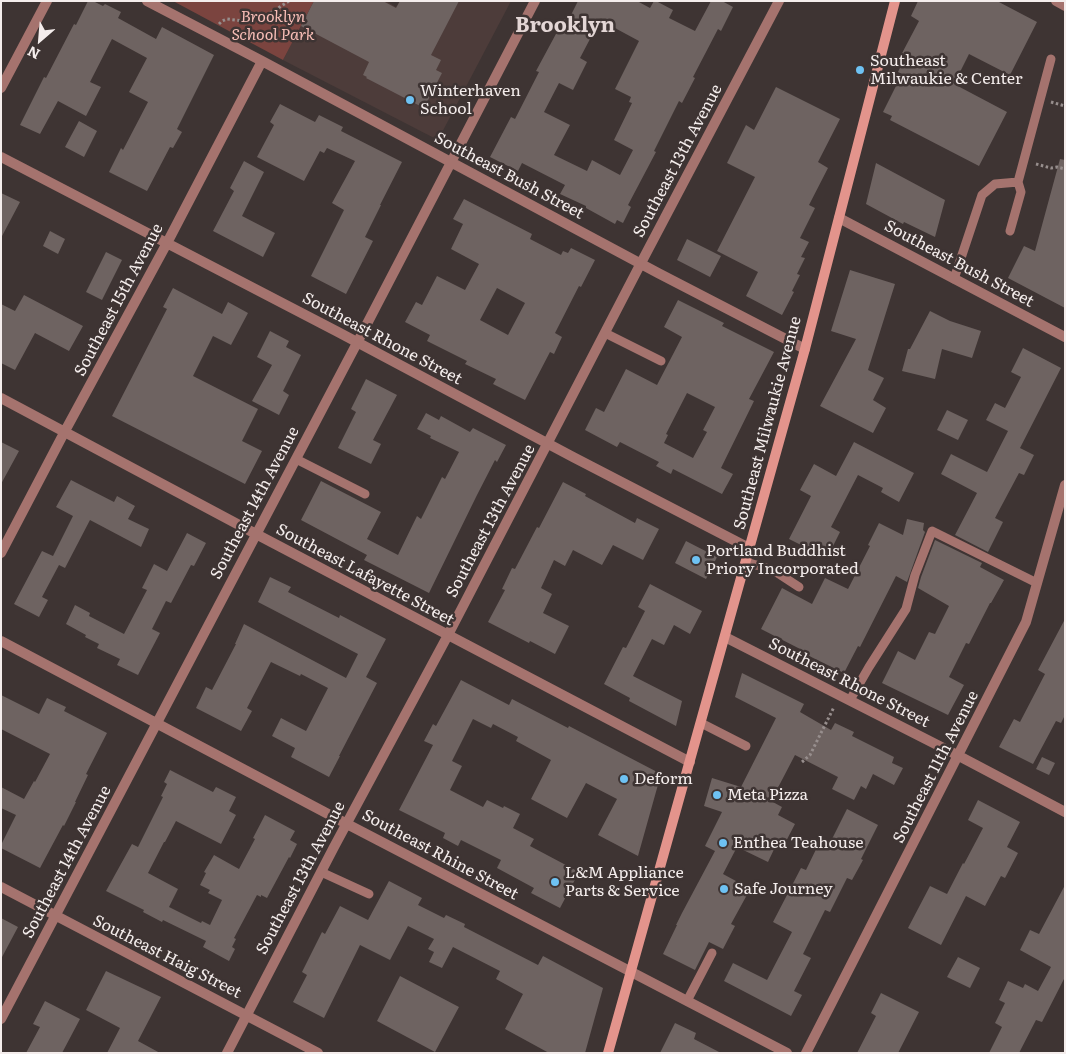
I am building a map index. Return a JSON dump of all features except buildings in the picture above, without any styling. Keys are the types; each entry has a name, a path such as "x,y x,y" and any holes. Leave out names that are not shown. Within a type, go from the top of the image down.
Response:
{"main road":[{"name":"Southeast Milwaukie Avenue","path":"608,1053 805,348 895,1"}],"street":[{"path":"1,88 47,1"},
{"name":"Southeast Bush Street","path":"147,1 805,348"},
{"name":"Southeast 14th Avenue","path":"1,1019 535,1"},
{"name":"Southeast 13th Avenue","path":"227,1053 779,1"},
{"path":"1056,1 1065,6"},
{"name":"Southeast 15th Avenue","path":"1,553 262,61"},
{"name":"Southeast Rhone Street","path":"1,157 750,548"},
{"name":"Southeast Bush Street","path":"839,218 1065,337"},
{"name":"Southeast Lafayette Street","path":"1,398 690,762"},
{"name":"Southeast 11th Avenue","path":"806,1053 1026,622 1065,485"},
{"name":"Southeast Rhone Street","path":"725,637 1065,812"},
{"name":"Southeast Rhine Street","path":"1,641 787,1053"},
{"name":"Southeast Haig Street","path":"1,887 318,1053"}],"lane":[{"path":"1010,231 1021,192 1018,182 1051,59"},
{"path":"954,279 982,195 995,184 1018,182"},
{"path":"605,333 661,361"},
{"path":"296,459 365,494"},
{"path":"850,700 906,609 915,575 932,531 1037,583"},
{"path":"746,562 773,570 799,587"},
{"path":"701,723 746,746"},
{"path":"322,872 369,894"},
{"path":"687,1001 712,953"}],"path":[{"path":"211,34 226,19 251,22 261,19 289,1"},
{"path":"1024,160 1052,168 1065,169"},
{"path":"802,762 810,755 840,695"}],"shaded area":[{"name":"Winterhaven School","path":"314,1 386,1 396,7 400,1 511,1 438,140 283,60"}],"green space":[{"name":"Brooklyn School Park","path":"173,1 314,1 283,60"}],"place":[{"name":"Southeast Milwaukie & Center","path":"860,70"},
{"name":"Winterhaven School","path":"410,100"},
{"name":"Portland Buddhist Priory Incorporated","path":"696,560"},
{"name":"Deform","path":"624,779"},
{"name":"Meta Pizza","path":"717,795"},
{"name":"Enthea Teahouse","path":"723,843"},
{"name":"L&M Appliance Parts & Service","path":"555,882"},
{"name":"Safe Journey","path":"724,889"}],"district":[{"name":"Brooklyn","path":"565,26"}]}
